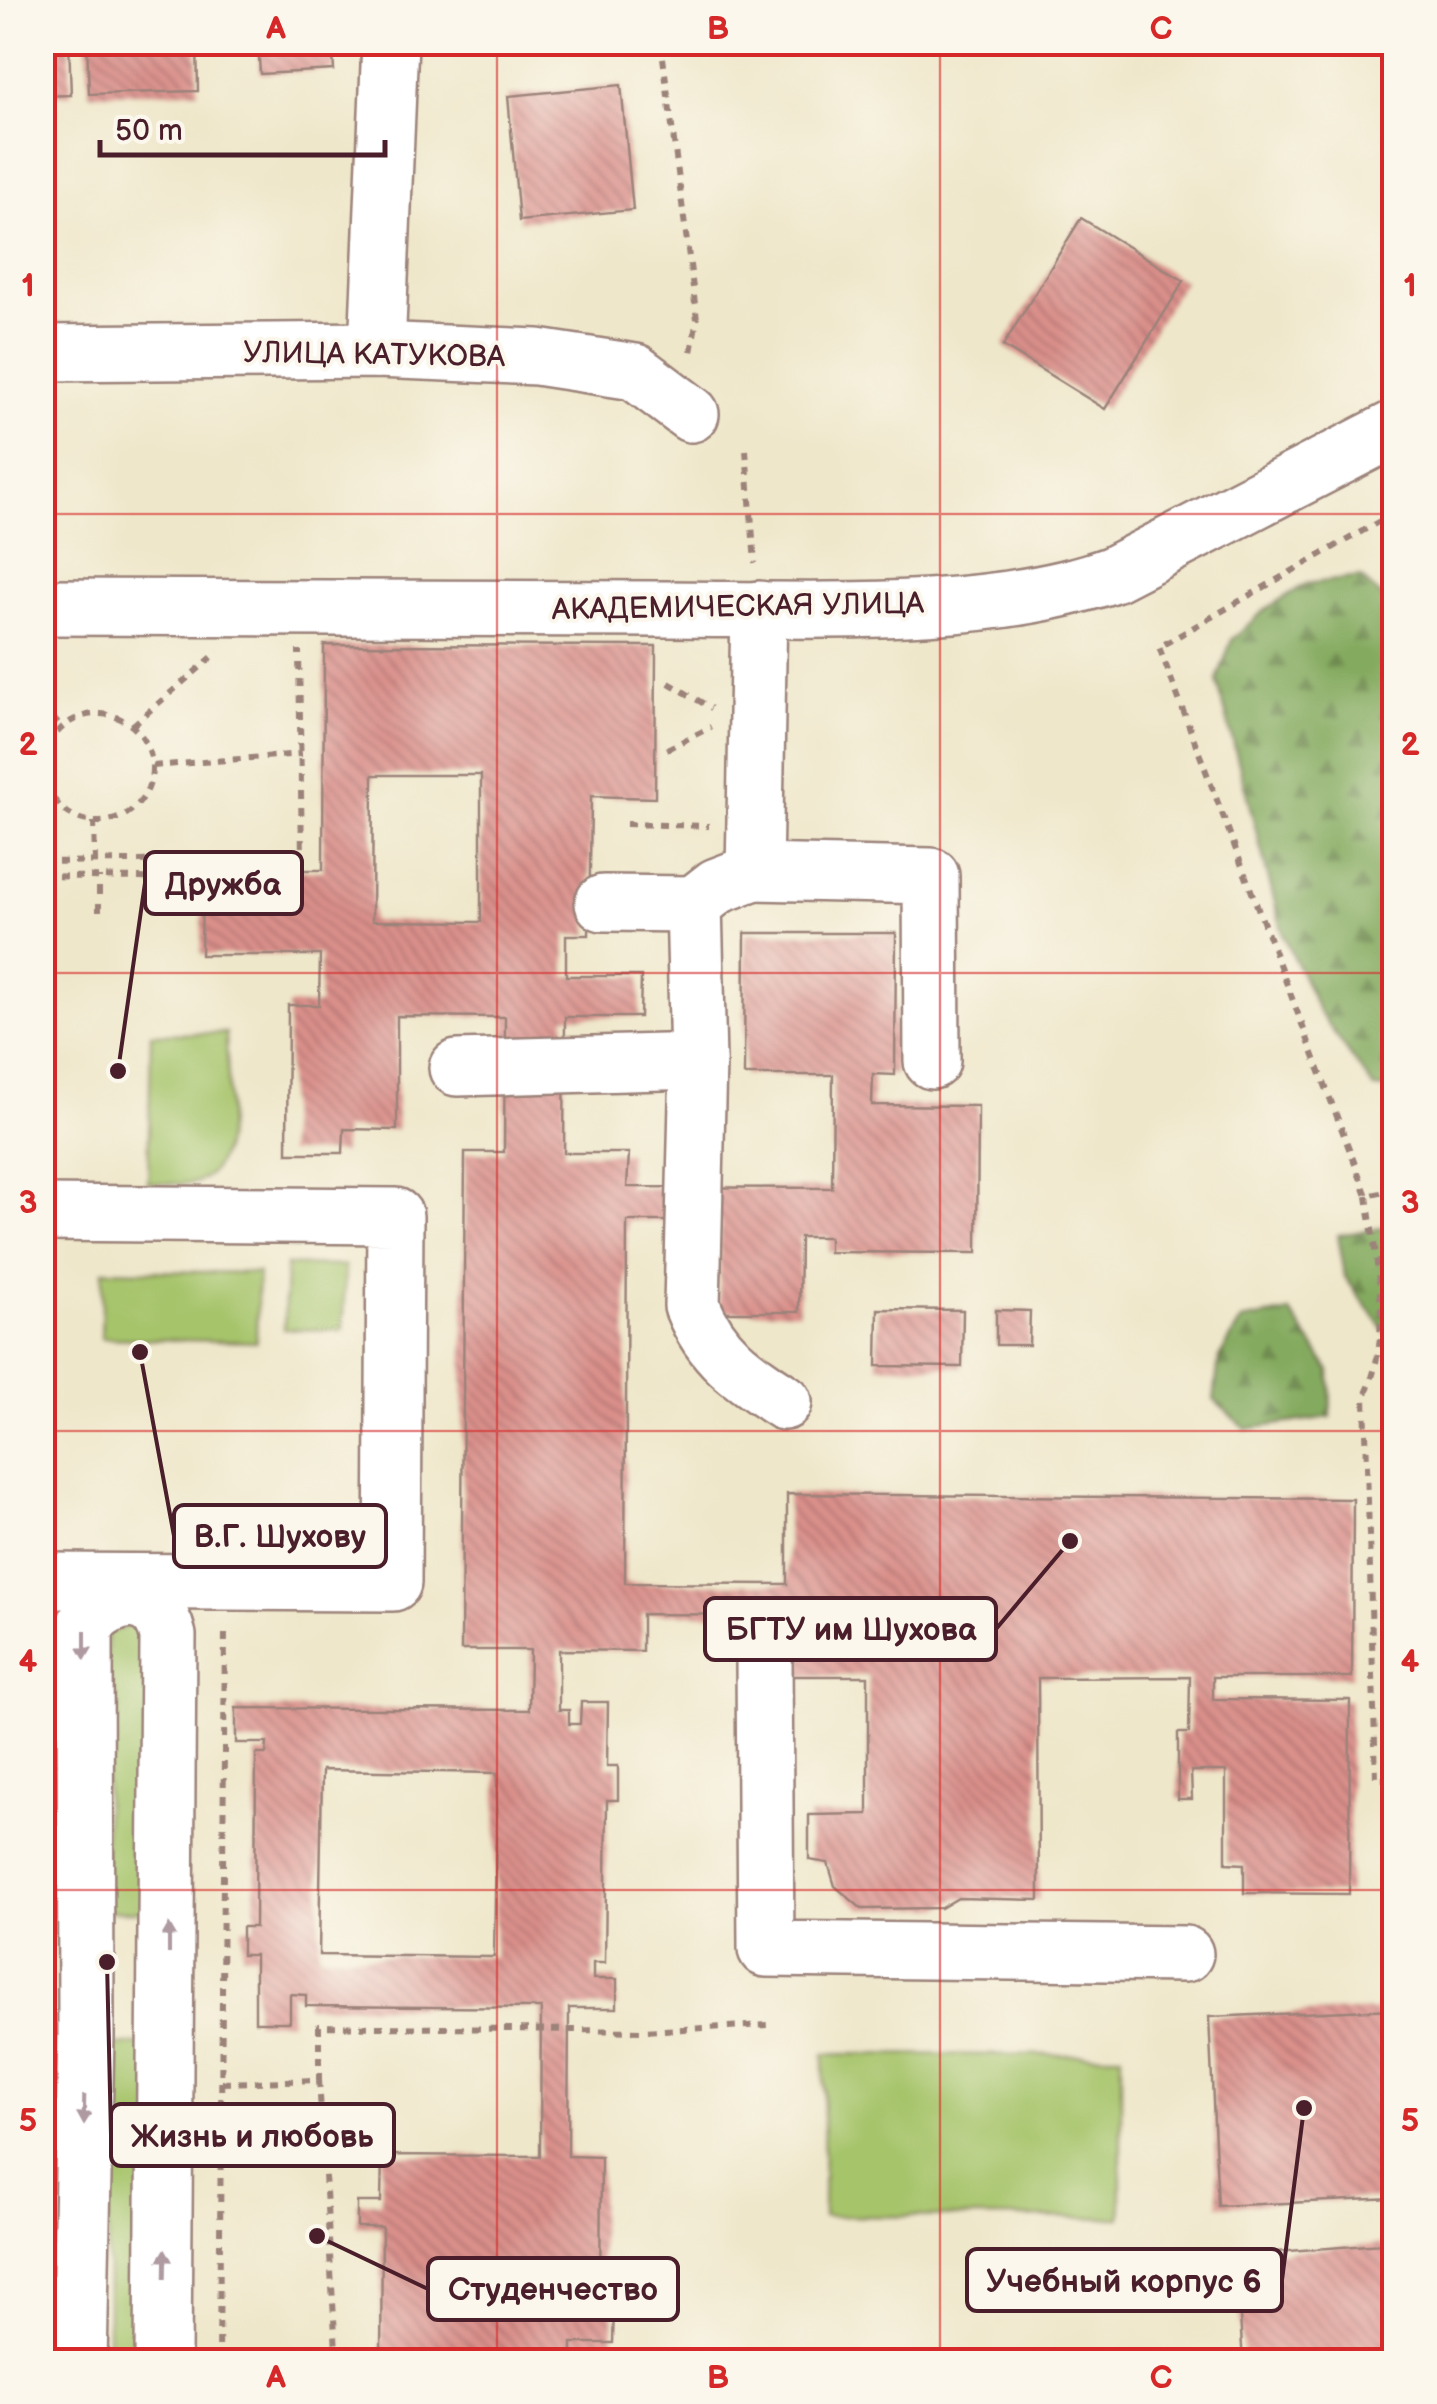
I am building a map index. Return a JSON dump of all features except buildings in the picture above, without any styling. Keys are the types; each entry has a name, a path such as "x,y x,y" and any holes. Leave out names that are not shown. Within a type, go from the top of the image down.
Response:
{"street":[{"path":"377,350 390,42"},
{"name":"УЛИЦА КАТУКОВА","path":"42,354 377,350 537,357 634,372 691,390"},
{"name":"АКАДЕМИЧЕСКАЯ УЛИЦА","path":"42,606 759,609 1007,599 1070,590 1112,574 1394,430"},
{"path":"603,903 694,904 755,849 759,609"},
{"path":"755,849 932,876 932,1062"},
{"path":"694,904 698,1062 692,1306 704,1336 730,1368 784,1402"},
{"path":"456,1068 698,1062"},
{"path":"42,1214 395,1216 392,1583 42,1581"},
{"path":"79,2362 64,2035 85,1625 101,1606 128,1600 148,1604 164,1617 168,1636 163,2362"},
{"path":"764,1659 766,1948 1185,1954"}],"path":[{"path":"661,42 696,319 691,390"},
{"path":"746,450 759,609"},
{"path":"1394,513 1159,647 1367,1196 1384,1331 1377,1369 1365,1396 1376,1780 1394,1779"},
{"path":"42,862 302,859 299,644"},
{"path":"132,724 220,650"},
{"path":"669,683 718,712"},
{"path":"42,706 61,727"},
{"path":"96,712 132,724 147,743 153,766 148,788 136,807 117,819 94,822 75,817 59,806 48,790 43,770 47,747 61,727 96,712"},
{"path":"668,749 718,722"},
{"path":"153,766 301,754"},
{"path":"94,822 95,861"},
{"path":"626,824 755,849"},
{"path":"42,876 185,879 185,860"},
{"path":"99,911 100,877"},
{"path":"1367,1196 1394,1190"},
{"path":"219,2362 226,1582"},
{"path":"343,2362 336,2350 319,2026 640,2030 768,2024"},
{"path":"222,2083 319,2080"}],"green space":[{"path":"1360,577 1394,608 1394,1090 1374,1088 1319,1012 1283,934 1217,680 1232,639 1267,608 1306,584"},
{"path":"226,1033 229,1093 221,1157 211,1172 197,1182 148,1183 151,1034"},
{"path":"1394,1226 1394,1343 1345,1277 1338,1235"},
{"path":"286,1265 345,1266 343,1330 284,1329"},
{"path":"103,1270 258,1273 256,1342 101,1338"},
{"path":"1290,1312 1330,1371 1331,1417 1246,1429 1214,1400 1219,1358 1241,1321"},
{"path":"149,1619 156,1911 104,1911 107,1633"},
{"path":"157,2044 156,2361 108,2361 107,2045"},
{"path":"824,2054 1121,2055 1121,2218 823,2216"}],"place":[{"name":"Дружба","path":"118,1071"},
{"name":"В.Г. Шухову","path":"140,1352"},
{"name":"БГТУ им Шухова","path":"1070,1541"},
{"name":"Жизнь и любовь","path":"107,1962"},
{"name":"Учебный корпус 6","path":"1304,2108"},
{"name":"Студенчество","path":"317,2236"}]}
